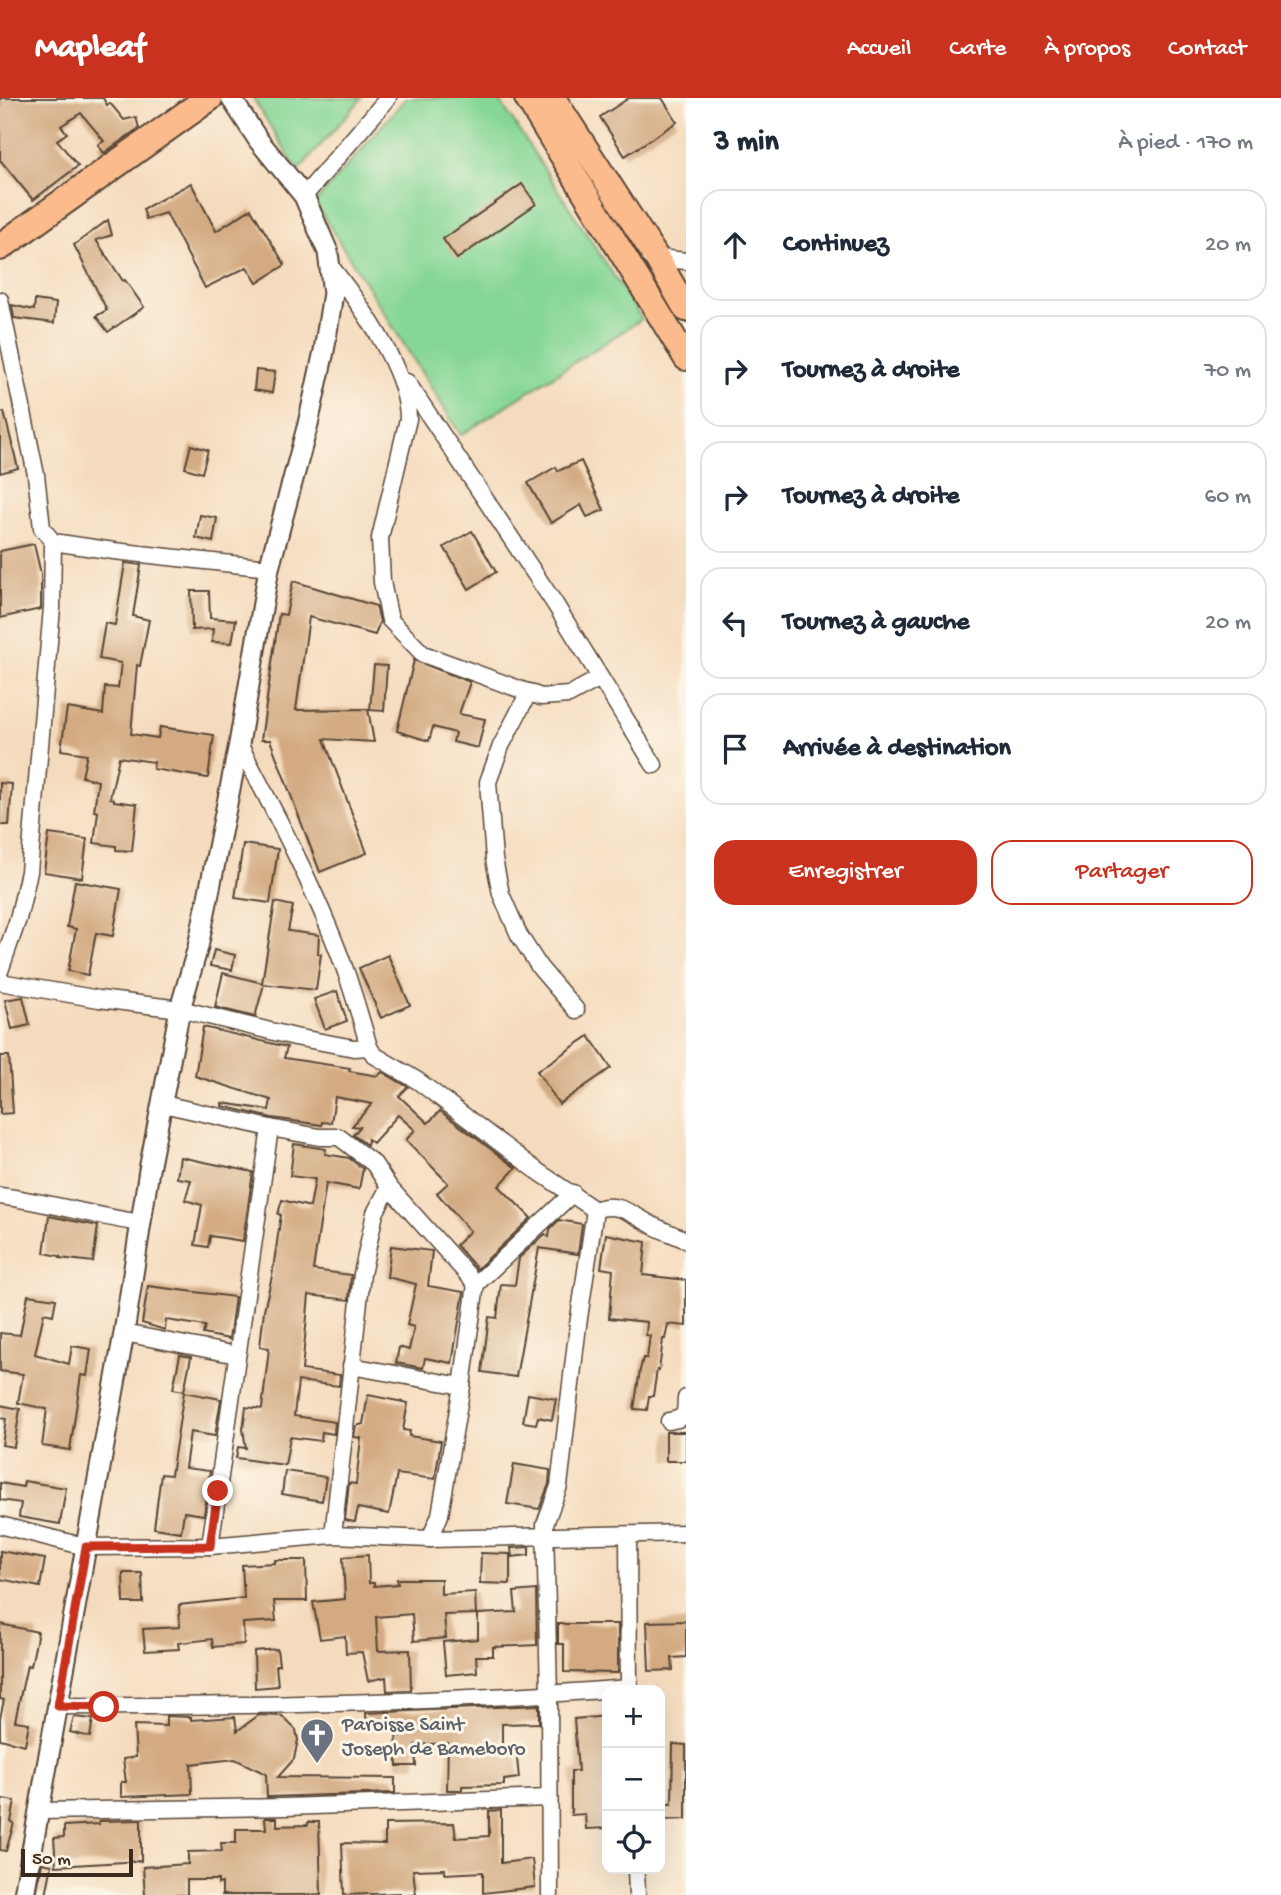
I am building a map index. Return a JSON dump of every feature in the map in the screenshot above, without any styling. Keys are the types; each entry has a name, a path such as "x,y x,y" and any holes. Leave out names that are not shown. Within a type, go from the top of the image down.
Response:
{"highway":[{"path":"0,247 209,98"}],"main road":[{"path":"527,98 686,358"},
{"path":"553,98 656,257 686,309"}],"street":[{"path":"24,1895 180,1009 198,947 239,744 269,568 289,499 324,351 334,293 328,252 304,196 259,141 231,98"},
{"path":"304,196 388,98"},
{"path":"625,255 686,261"},
{"path":"331,267 353,295 398,372 454,451 555,604 654,765"},
{"path":"0,300 36,475 42,528 53,542 52,608 29,872 18,919 0,971"},
{"path":"398,372 408,404 408,419 380,538 382,582 390,620 406,639 424,654 541,697 560,697 578,692 600,678"},
{"path":"53,542 269,568"},
{"path":"530,692 501,746 488,782 494,859 501,894 519,935 540,968 576,1010"},
{"path":"239,744 287,835 318,903 344,965 369,1047 374,1055 418,1081 536,1170 595,1210"},
{"path":"0,982 99,999 180,1009 295,1037 354,1048 369,1047"},
{"path":"163,1104 270,1128 320,1137 339,1137 374,1164 388,1188 476,1283"},
{"path":"210,1546 270,1128"},
{"path":"333,1535 362,1274 375,1213 388,1188"},
{"path":"430,1539 440,1515 476,1283 573,1193"},
{"path":"0,1196 29,1200 98,1217 141,1223"},
{"path":"595,1210 607,1206 622,1208 686,1240"},
{"path":"550,1895 545,1524 559,1486 595,1210"},
{"path":"124,1334 237,1355"},
{"path":"351,1366 462,1386"},
{"path":"669,1421 685,1414 686,1398"},
{"path":"0,1525 86,1547 210,1546 333,1535 430,1539 686,1533"},
{"path":"628,1535 629,1685"},
{"path":"58,1706 318,1704 602,1691"},
{"path":"40,1811 285,1807 549,1798"},
{"path":"636,1874 636,1895"}],"green space":[{"path":"253,98 362,98 298,171"},
{"path":"406,98 498,98 642,319 461,435 315,203"}],"building":[{"path":"0,98 103,98 124,120 136,117 139,128 104,153 98,145 104,141 81,113 61,126 67,133 57,140 78,166 33,200 0,160"},
{"path":"629,98 662,98 677,122 625,156 600,117"},
{"path":"191,183 216,231 251,209 285,265 257,283 247,267 205,288 166,213 146,219 143,209"},
{"path":"522,184 536,204 457,259 443,239"},
{"path":"108,220 112,235 96,240 144,307 108,332 96,316 107,310 74,245"},
{"path":"35,300 56,303 54,323 14,318 12,305 34,310"},
{"path":"256,370 275,372 272,393 254,390"},
{"path":"4,412 18,468 0,473 0,413"},
{"path":"191,445 208,450 202,473 185,468"},
{"path":"581,461 604,510 587,517 581,505 551,523 528,483 556,467 558,471"},
{"path":"200,515 217,518 213,542 196,538"},
{"path":"472,531 496,572 469,589 444,547"},
{"path":"34,544 41,574 41,609 0,618 0,551"},
{"path":"125,563 141,565 133,616 149,620 140,666 137,665 131,734 158,738 160,727 214,735 208,778 153,769 154,762 119,757 110,798 137,804 132,851 116,850 116,846 94,843 98,781 82,777 87,754 61,750 67,708 103,714 105,687 118,688 121,663 99,659 105,623 115,625"},
{"path":"293,581 376,606 380,621 375,635 309,617 296,710 368,709 374,742 324,739 367,853 320,872 270,740 261,740 279,614 286,615"},
{"path":"191,591 209,591 210,618 236,620 232,643 212,642 213,629 192,630"},
{"path":"414,660 470,682 459,714 485,719 478,748 453,742 455,733 433,727 429,741 397,731"},
{"path":"374,665 387,666 384,711 370,710"},
{"path":"0,783 12,784 9,825 0,825"},
{"path":"49,834 87,839 82,878 44,872"},
{"path":"243,844 278,849 270,903 235,898"},
{"path":"75,881 121,889 113,936 96,933 88,975 68,971 76,929 67,927"},
{"path":"275,902 293,906 288,931 319,935 318,954 321,954 316,990 264,984 255,1017 215,1007 223,973 262,983"},
{"path":"214,950 235,955 232,970 210,966"},
{"path":"388,955 410,1005 381,1018 359,968"},
{"path":"337,991 347,1021 325,1029 314,999"},
{"path":"23,997 30,1025 12,1029 5,1000"},
{"path":"203,1027 287,1047 284,1058 350,1068 349,1071 378,1076 382,1072 408,1087 399,1096 428,1123 440,1111 516,1168 499,1186 531,1218 477,1269 456,1245 470,1231 437,1193 448,1183 406,1140 415,1130 398,1115 373,1143 368,1139 367,1145 353,1135 360,1127 352,1126 372,1104 335,1097 331,1123 322,1122 322,1125 272,1118 222,1106 222,1103 269,1110 271,1100 195,1076"},
{"path":"589,1036 611,1068 559,1104 537,1071"},
{"path":"0,1056 9,1056 13,1113 0,1114"},
{"path":"294,1144 326,1149 325,1154 349,1158 363,1169 359,1189 326,1183 313,1270 351,1275 349,1300 309,1295 302,1370 340,1375 339,1386 298,1381 294,1416 335,1422 334,1434 322,1432 321,1441 290,1437 285,1465 236,1458 238,1447 246,1448 243,1429 246,1407 262,1409 269,1348 260,1347 282,1200 310,1207 315,1179 290,1176"},
{"path":"180,1157 253,1172 243,1241 210,1236 208,1247 195,1245 202,1205 185,1200 191,1180 177,1178"},
{"path":"49,1216 98,1226 93,1262 44,1253"},
{"path":"559,1220 582,1224 578,1254 539,1248 516,1377 482,1372 489,1317 497,1318 501,1284 515,1285 519,1258 545,1234 549,1237 550,1229"},
{"path":"606,1234 646,1242 643,1275 686,1280 686,1326 668,1324 653,1396 649,1396 647,1410 634,1409 643,1358 647,1358 650,1336 646,1335 647,1322 609,1318 613,1270 601,1268"},
{"path":"391,1246 432,1251 428,1286 464,1292 452,1363 425,1358 423,1368 396,1363 399,1347 409,1350 414,1327 407,1325 416,1284 387,1277"},
{"path":"148,1286 235,1297 229,1339 203,1334 205,1326 166,1320 165,1330 142,1323"},
{"path":"28,1295 56,1299 53,1315 44,1313 35,1354 69,1364 72,1346 91,1349 87,1376 81,1375 70,1450 42,1446 47,1409 18,1403 23,1374 0,1371 0,1333 20,1335"},
{"path":"180,1355 191,1357 184,1391 173,1389"},
{"path":"184,1392 221,1399 215,1436 190,1432 185,1468 210,1471 204,1515 184,1512 181,1532 154,1528 161,1474 171,1475"},
{"path":"528,1394 556,1399 552,1420 538,1417 536,1424 523,1422"},
{"path":"368,1395 408,1403 403,1430 410,1431 409,1436 441,1441 435,1479 397,1474 389,1514 358,1508 355,1522 345,1520 349,1483 356,1484 361,1438 354,1437 356,1426 363,1424"},
{"path":"0,1405 20,1409 14,1447 2,1445 6,1419 0,1418"},
{"path":"666,1432 686,1432 686,1461 666,1461"},
{"path":"514,1464 550,1470 549,1484 539,1509 507,1504"},
{"path":"285,1471 326,1477 322,1501 282,1494"},
{"path":"24,1481 66,1488 60,1524 19,1517 21,1503 0,1500 0,1483 23,1487"},
{"path":"529,1547 529,1555 512,1557 511,1548"},
{"path":"0,1551 45,1559 40,1587 0,1579"},
{"path":"481,1553 510,1554 510,1584 480,1583"},
{"path":"368,1555 369,1583 374,1583 374,1586 398,1584 397,1579 441,1579 441,1594 475,1592 476,1614 444,1615 446,1638 414,1641 412,1614 376,1617 378,1651 410,1650 411,1690 387,1691 386,1677 368,1681 362,1652 346,1653 345,1636 320,1639 313,1602 345,1599 343,1557"},
{"path":"275,1560 306,1560 307,1601 274,1601 276,1621 243,1623 244,1644 213,1647 212,1639 178,1643 179,1649 145,1651 143,1629 180,1627 179,1605 244,1598 242,1565 275,1563"},
{"path":"123,1573 142,1573 143,1603 124,1603"},
{"path":"536,1590 537,1645 493,1647 493,1656 476,1656 477,1672 446,1675 443,1642 478,1639 478,1614 516,1612 514,1592"},
{"path":"686,1621 686,1657 672,1658 673,1670 649,1671 647,1622"},
{"path":"0,1624 38,1632 31,1666 27,1665 15,1721 29,1723 25,1745 0,1739 0,1718 4,1700 0,1699"},
{"path":"558,1624 618,1624 618,1673 564,1672 564,1644 558,1644"},
{"path":"277,1649 278,1686 255,1688 254,1651"},
{"path":"539,1705 539,1723 502,1724 502,1750 516,1749 519,1778 504,1780 504,1785 462,1786 462,1790 447,1790 448,1743 415,1745 416,1766 397,1766 396,1725 367,1727 366,1713"},
{"path":"259,1715 282,1716 296,1730 298,1740 294,1759 278,1777 395,1778 395,1793 267,1797 266,1774 235,1759 191,1764 192,1794 121,1797 121,1782 126,1782 123,1759 136,1757 134,1725 166,1726 166,1716 191,1717 191,1720 235,1717 237,1731"},
{"path":"602,1716 602,1828 586,1829 585,1814 571,1815 571,1771 578,1771 574,1719"},
{"path":"74,1717 93,1719 90,1737 70,1732"},
{"path":"673,1744 686,1745 686,1819 665,1820 665,1804 672,1804"},
{"path":"2,1799 15,1801 11,1822 14,1823 6,1851 0,1850"},
{"path":"501,1810 501,1863 532,1859 535,1887 483,1893 483,1872 445,1874 445,1869 413,1870 416,1895 344,1895 342,1843 385,1844 385,1824 454,1823 456,1838 489,1836 489,1811"},
{"path":"265,1818 277,1818 277,1826 319,1822 321,1895 222,1895 222,1883 218,1884 218,1880 187,1880 187,1895 145,1895 143,1867 188,1864 188,1852 222,1851 221,1843 236,1843 236,1829 266,1829"},
{"path":"141,1820 141,1861 56,1866 54,1838 64,1837 64,1826 99,1824 99,1821"},
{"path":"42,1863 52,1865 46,1895 36,1895"}],"place":[{"name":"Paroisse Saint Joseph de Bameboro","path":"317,1765"}],"route":[{"path":"104,1707 58,1706 86,1547 210,1546 218,1491"}]}
